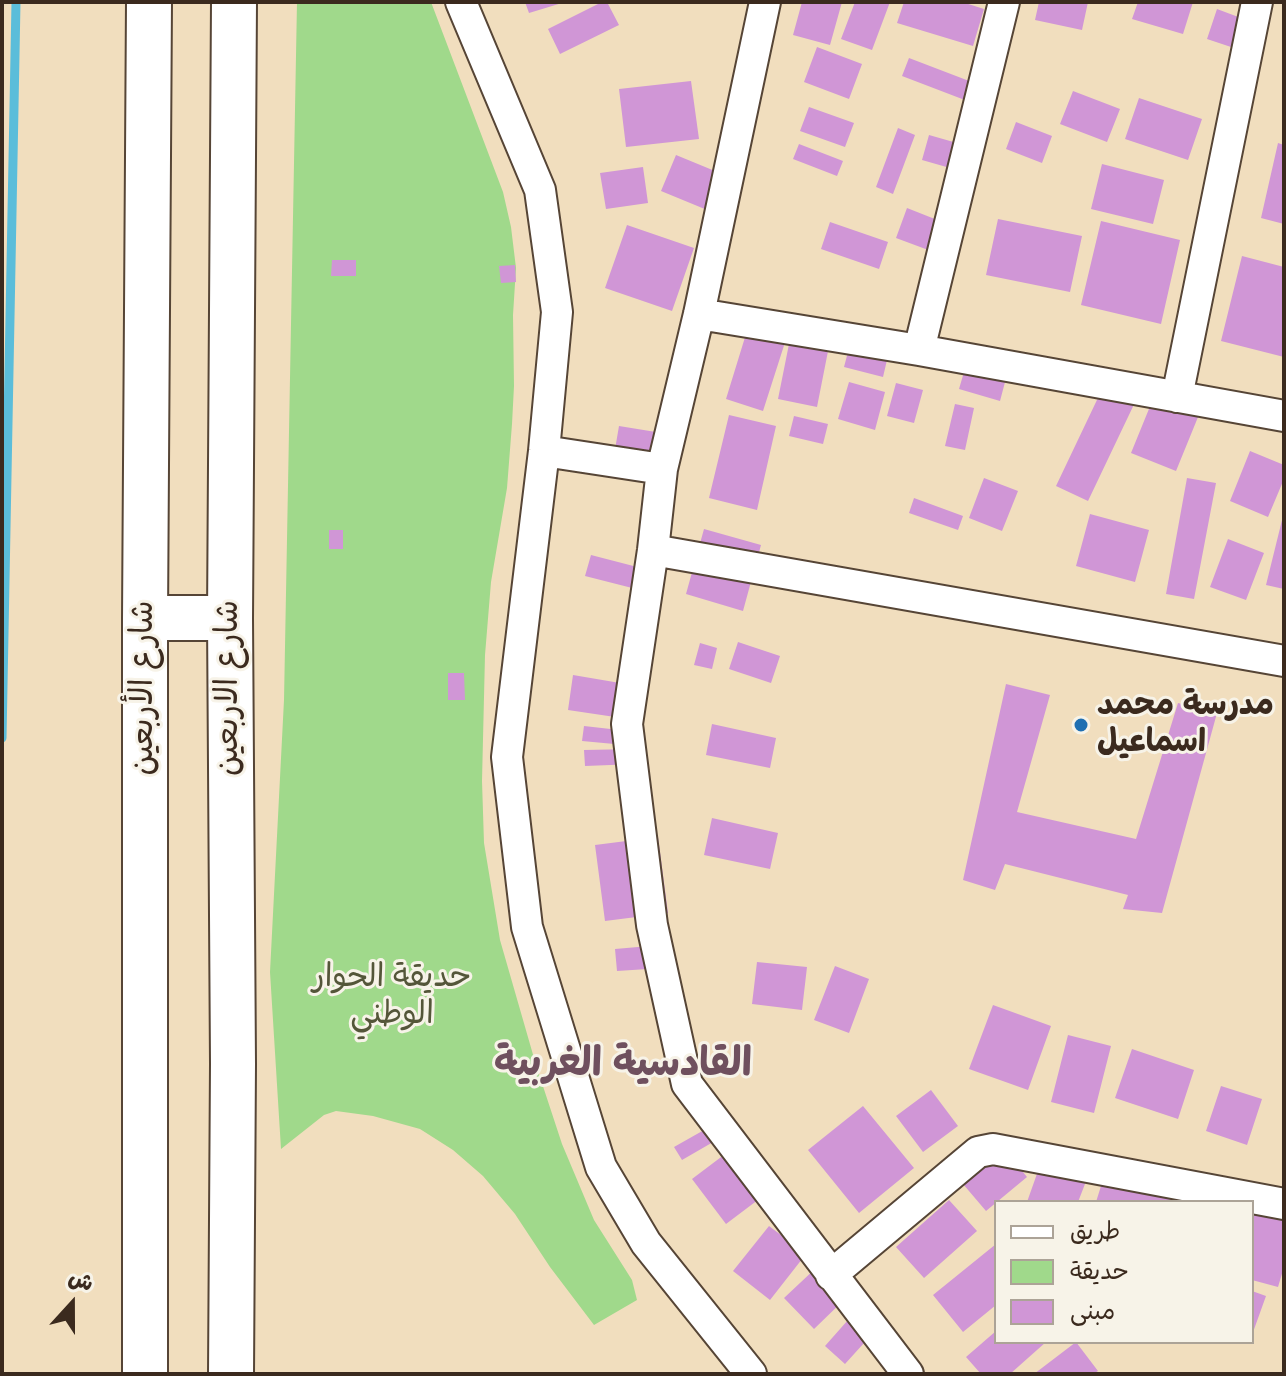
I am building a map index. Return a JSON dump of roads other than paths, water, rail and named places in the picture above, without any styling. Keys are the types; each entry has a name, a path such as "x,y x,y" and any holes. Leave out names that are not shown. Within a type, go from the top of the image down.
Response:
{"main road":[{"name":"شارع الأربعين","path":"145,1374 149,2"},
{"name":"شارع الاربعين","path":"231,1374 233,1064 230,618 234,2"},
{"path":"145,618 230,618"}],"street":[{"path":"461,2 540,190 557,312 544,451 507,757 527,927 601,1167 646,1243 751,1374"},
{"path":"765,2 699,314 662,469 627,724 652,925 687,1084 908,1374"},
{"path":"919,350 1004,2"},
{"path":"1177,397 1257,2"},
{"path":"699,314 1284,416"},
{"path":"544,451 662,469"},
{"path":"653,550 1284,661"},
{"path":"831,1275 978,1152 993,1149 1284,1204"}],"waterway":[{"path":"2,738 16,2"}],"place":[{"name":"مدرسة محمد اسماعيل","path":"1081,725"}],"district":[{"name":"القادسية الغربية","path":"623,1067"}],"park label":[{"name":"حديقة الحوار الوطني","path":"392,998"}]}
